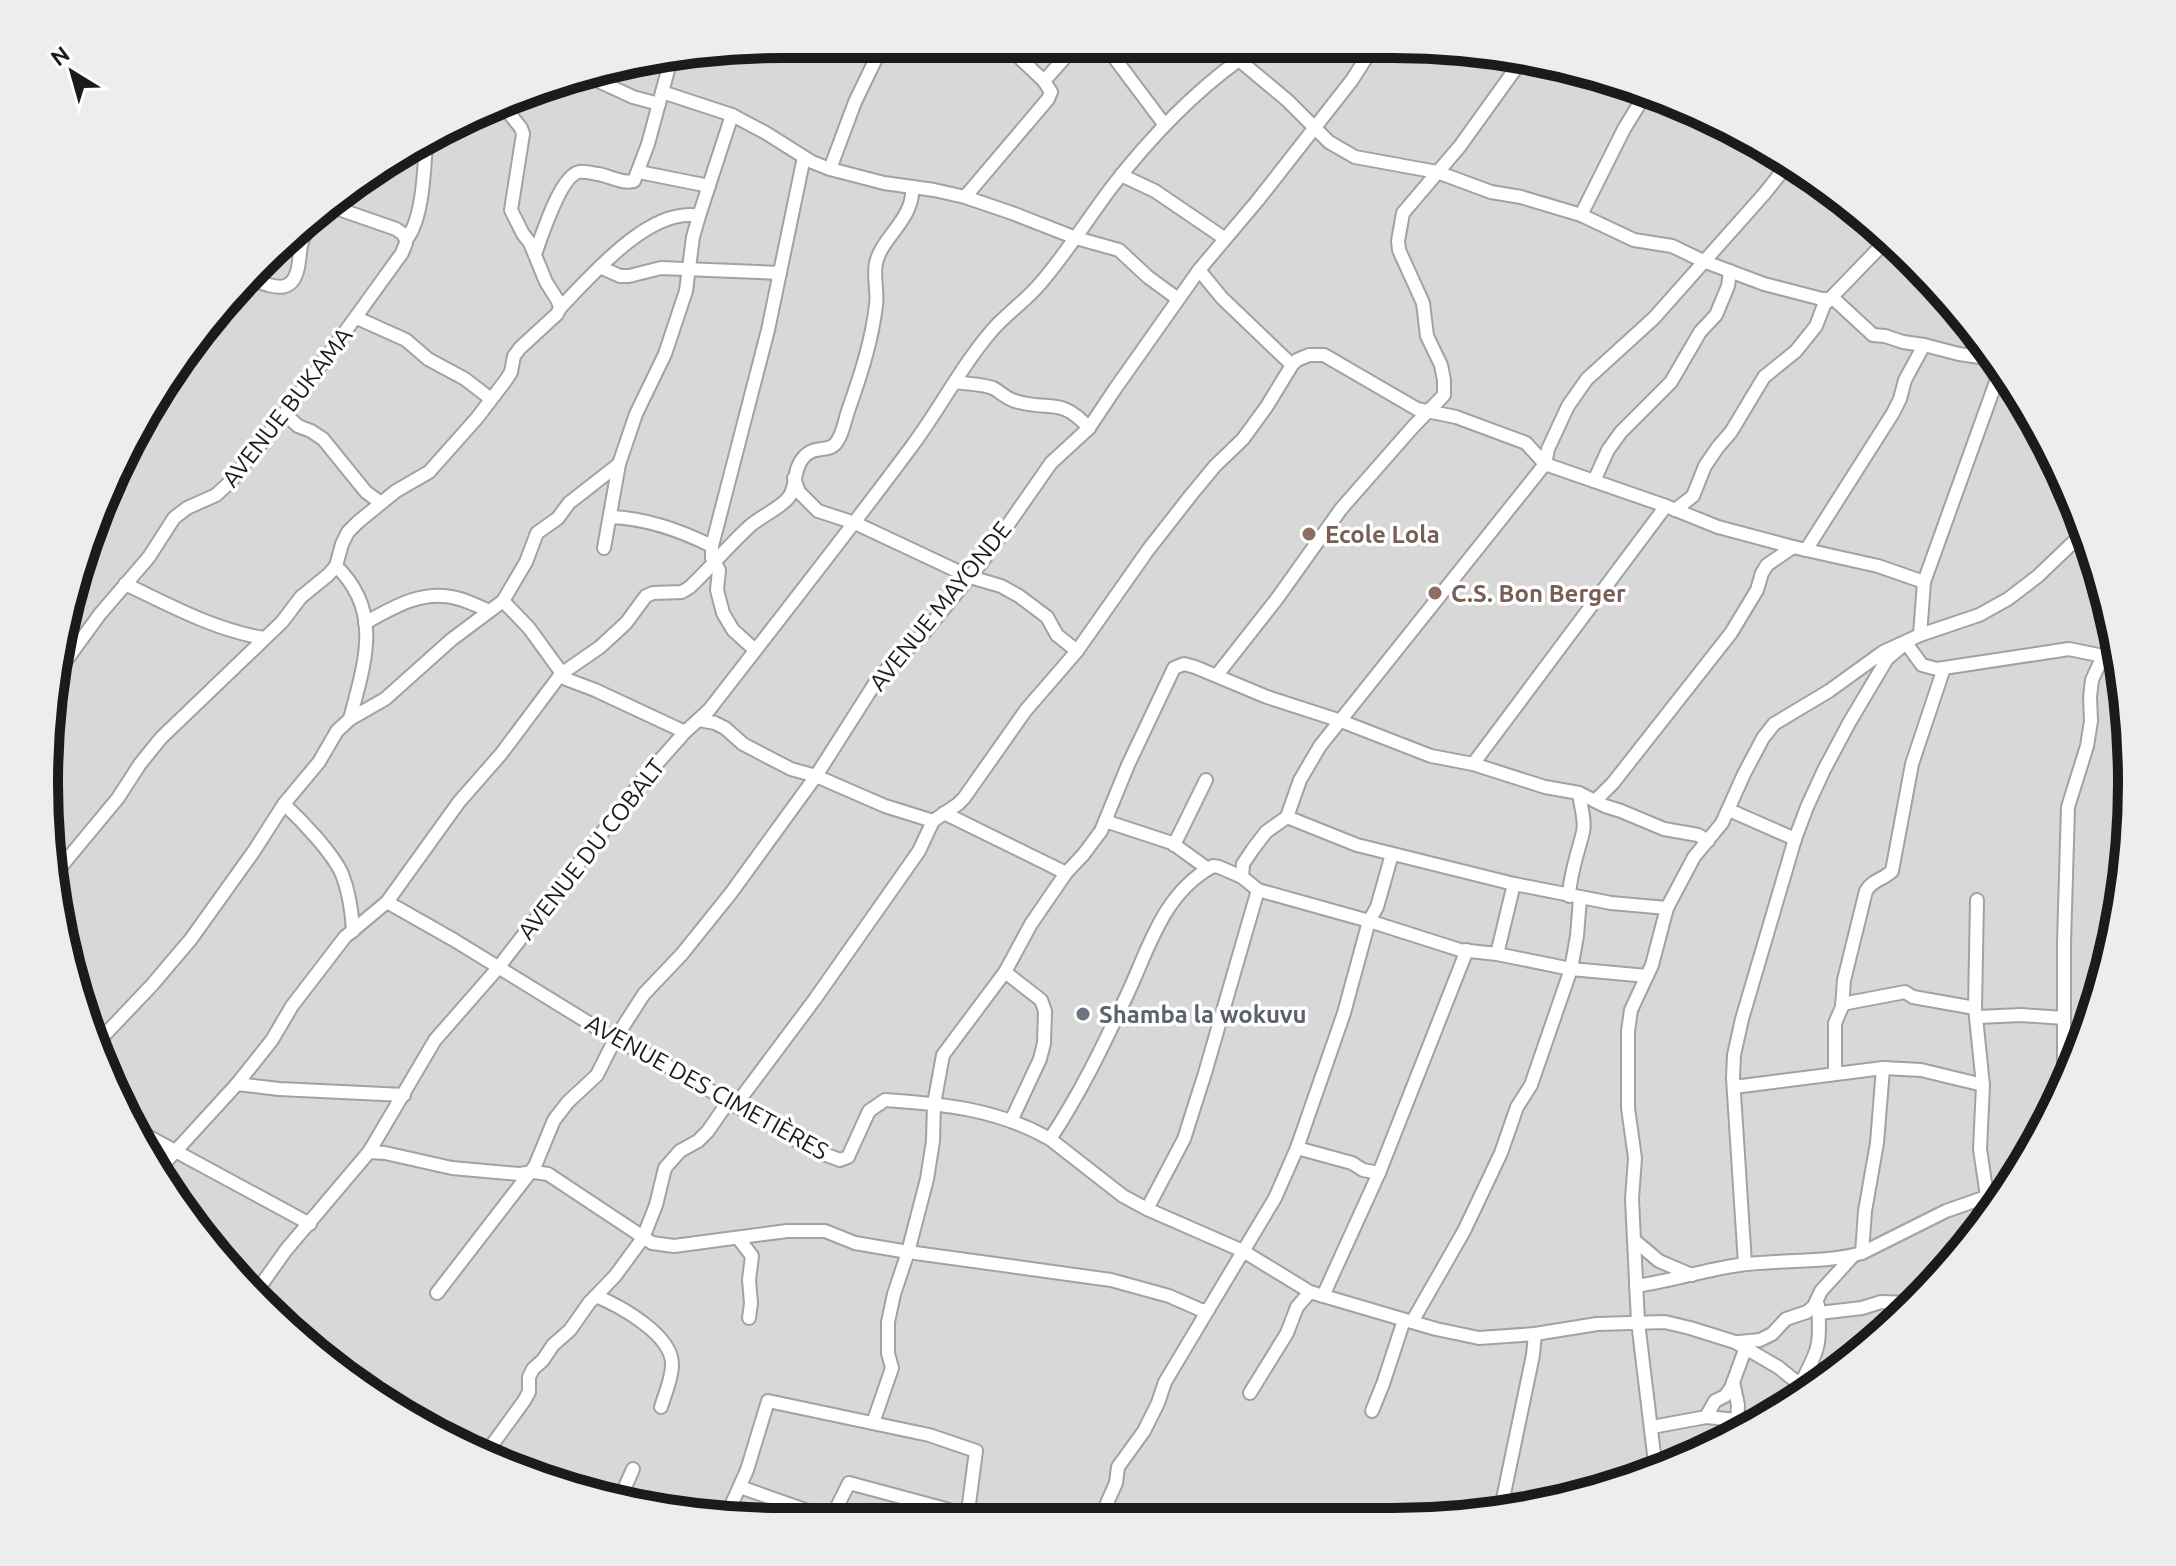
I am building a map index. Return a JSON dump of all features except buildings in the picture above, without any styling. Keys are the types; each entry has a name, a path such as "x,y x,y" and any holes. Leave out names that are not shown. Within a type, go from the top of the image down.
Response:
{"street":[{"path":"965,197 1051,92 1020,58"},
{"path":"1044,81 1065,58"},
{"path":"1114,58 1164,124"},
{"name":"AVENUE MAYONDE","path":"437,1293 529,1174 543,1150 554,1120 597,1075 615,1039 644,994 682,954 731,893 816,776 879,677 924,633 970,577 1051,463 1089,428 1199,270 1315,128 1366,58"},
{"path":"830,169 855,102 876,59"},
{"path":"1239,60 1340,149 1355,157 1437,172 1491,192 1521,197 1581,215 1634,240 1672,246 1764,284 1838,301 1873,335 1979,357"},
{"name":"AVENUE DU COBALT","path":"261,1286 286,1250 369,1152 435,1040 498,968 616,813 685,732 699,720 855,523 996,326 1038,287 1121,175 1164,124 1239,60"},
{"path":"535,254 571,175 580,171 627,183 634,181 669,67"},
{"path":"1217,675 1341,509 1444,395 1441,365 1427,336 1423,303 1399,250 1403,213 1460,146 1516,69"},
{"path":"600,82 633,97 661,98 732,115 830,169 884,183 965,197 1076,238 1119,250 1178,299"},
{"path":"1581,215 1641,102"},
{"path":"508,112 523,134 511,210 560,308"},
{"path":"604,548 619,464 643,396 665,354 686,291 693,237 732,115"},
{"name":"AVENUE BUKAMA","path":"70,654 149,557 174,518 187,508 216,495 230,482 357,318 402,253 415,226 424,185 426,152"},
{"path":"755,650 733,630 723,613 717,590 719,570 712,558 712,546 748,415 804,157"},
{"path":"1242,877 1243,864 1253,849 1266,832 1287,817 1300,780 1320,746 1545,464 1548,449 1568,406 1587,379 1654,318 1782,171"},
{"path":"639,172 709,186"},
{"path":"1121,175 1164,196 1224,238"},
{"path":"165,1162 237,1084 345,937 387,902 459,802 501,754 561,674 600,647 626,623 646,596 682,592 763,515 783,504 791,495 798,465 805,455 814,449 832,447 838,440 871,332 876,303 876,262 904,217 913,193 912,187"},
{"path":"340,210 396,229 406,240"},
{"path":"63,864 118,798 161,738 282,622 301,597 336,566 348,532 407,483 429,472 477,418 511,372 514,356 520,348 551,321 600,267 640,232 681,215 699,216"},
{"path":"260,281 279,287 292,283 302,240"},
{"path":"1473,764 1670,508 1693,496 1705,466 1731,432 1761,382 1803,344 1816,326 1824,305 1880,247"},
{"path":"600,267 620,276 661,268 780,273"},
{"path":"1199,270 1222,298 1292,365"},
{"path":"1594,481 1608,450 1621,432 1671,382 1700,332 1716,315 1728,286 1730,271"},
{"path":"357,318 406,340 428,359 465,379 491,399"},
{"path":"1595,801 1613,783 1731,633 1757,590 1767,565 1800,549 1893,413 1905,380 1924,345"},
{"path":"491,1446 529,1392 529,1377 533,1369 570,1330 643,1238 656,1205 665,1168 680,1151 708,1131 815,999 903,875 938,817 964,798 1026,710 1077,651 1148,550 1215,466 1243,439 1292,365 1302,357 1324,355 1417,409 1456,417 1526,443 1545,464 1729,531 1878,566 1924,582"},
{"path":"1920,635 1924,582 1996,381"},
{"path":"956,382 994,388 1003,397 1014,401 1063,407 1089,428"},
{"path":"285,414 298,426 319,435 366,492 381,503"},
{"path":"104,1036 191,939 284,804 319,762 337,731 350,719 385,699 431,657 503,601 526,562 537,533 619,464"},
{"path":"794,478 799,492 818,511 855,523 970,577 1001,586 1047,617 1057,635 1077,651"},
{"path":"610,517 660,524 712,546"},
{"path":"1655,1459 1638,1322 1632,1199 1635,1158 1628,1108 1628,1031 1631,1010 1647,976 1667,908 1688,866 1729,810 1744,774 1774,724 1829,691 1883,652 1920,635 1979,615 2008,599 2038,576 2076,540"},
{"path":"336,566 353,585 361,604 368,638 350,719"},
{"path":"125,584 209,623 241,635 264,638"},
{"path":"365,623 408,601 432,595 459,598 489,611"},
{"path":"503,601 529,628 561,674 573,683 595,690 685,732"},
{"path":"1906,643 1938,686"},
{"path":"1745,1264 1734,1087 1734,1055 1742,1019 1795,839 1824,770 1887,659 1906,643"},
{"path":"1926,668 2069,649 2106,655"},
{"path":"2064,1057 2068,807 2087,746 2092,680 2103,656"},
{"path":"873,1423 892,1368 888,1353 888,1322 927,1179 933,1141 934,1104 945,1049 1005,972 1031,924 1066,873 1096,840 1174,668 1184,664 1431,756 1473,764 1545,787 1579,793 1664,829 1698,835 1708,841"},
{"path":"1835,1073 1835,1023 1841,1013 1844,980 1866,891 1873,881 1892,871 1912,764 1944,668"},
{"path":"699,720 725,728 743,744 791,769 816,776 885,806 938,817 1066,873"},
{"path":"1174,845 1206,780"},
{"path":"1372,1411 1408,1321 1464,1231 1501,1153 1517,1107 1531,1085 1571,969 1577,936 1575,897 1570,880 1584,829 1579,793"},
{"path":"284,804 324,848 342,874 352,912 353,931"},
{"path":"1729,810 1795,839"},
{"path":"1287,817 1357,845 1514,884 1611,903 1667,908"},
{"path":"1105,821 1174,845 1208,869"},
{"path":"1109,1508 1107,1503 1116,1483 1118,1467 1144,1431 1165,1382 1275,1198 1297,1148 1344,1013 1369,921 1377,907 1392,854"},
{"path":"1050,1139 1093,1066 1163,914 1177,895 1215,866 1242,877 1258,890 1460,950 1571,969 1647,976"},
{"path":"1497,954 1514,884"},
{"path":"1147,1209 1184,1139 1258,890"},
{"path":"1804,1380 1821,1335 1818,1307 1821,1291 1857,1255 1934,1216 1987,1196 1980,1149 1983,1085 1976,1013 1977,900"},
{"name":"AVENUE DES CIMETIÈRES","path":"387,902 615,1039 813,1150 842,1160 848,1157 869,1111 879,1102 934,1104 981,1111 1025,1125 1050,1139 1123,1196 1243,1251 1316,1294 1479,1338 1535,1334 1597,1324 1665,1322 1741,1344 1799,1384"},
{"path":"1250,1393 1287,1333 1297,1307 1316,1294 1379,1173 1467,950"},
{"path":"1005,972 1041,1000 1045,1011 1040,1059 1011,1121"},
{"path":"1842,1004 1905,992 1913,997 1976,1013 2064,1018"},
{"path":"1734,1087 1883,1068 1921,1070 1983,1085"},
{"path":"1857,1255 1877,1143 1883,1068"},
{"path":"237,1084 404,1095"},
{"path":"151,1138 310,1224"},
{"path":"1297,1148 1379,1173"},
{"path":"369,1152 452,1168 548,1174 652,1243 674,1246 801,1230 825,1231 855,1243 1111,1280 1139,1286 1208,1310"},
{"path":"738,1238 752,1256 749,1318"},
{"path":"1634,1240 1665,1265 1692,1275"},
{"path":"1636,1286 1745,1264 1806,1262 1857,1255"},
{"path":"596,1296 618,1305 642,1323 670,1352 672,1369 661,1407"},
{"path":"1706,1417 1715,1401 1725,1396 1733,1382 1741,1344 1760,1340 1772,1334 1786,1319 1818,1307 1862,1308 1881,1302 1899,1303"},
{"path":"1503,1499 1535,1334"},
{"path":"1733,1382 1742,1419"},
{"path":"731,1506 747,1470 768,1401 929,1435 976,1451 969,1508"},
{"path":"1652,1427 1706,1417 1739,1420"},
{"path":"624,1490 633,1469"},
{"path":"836,1508 849,1483 936,1508"},
{"path":"740,1487 800,1508"}],"shaded area":[{"path":"1393,58 1488,64 1534,72 1626,96 1670,113 1756,155 1834,208 1906,270 1938,305 1996,380 2043,462 2063,506 2080,550 2104,642 2112,688 2118,783 2112,878 2104,924 2080,1016 2063,1060 2021,1146 1996,1186 1938,1261 1906,1296 1834,1358 1756,1411 1670,1453 1626,1470 1534,1494 1488,1502 1393,1508 783,1508 688,1502 642,1494 550,1470 506,1453 420,1411 380,1386 305,1328 270,1296 208,1224 155,1146 113,1060 96,1016 72,924 60,830 60,736 72,642 96,550 133,462 180,380 238,305 270,270 342,208 420,155 506,113 550,96 642,72 736,60"}],"place":[{"name":"Ecole Lola","path":"1309,534"},
{"name":"C.S. Bon Berger","path":"1435,593"},
{"name":"Shamba la wokuvu","path":"1083,1014"}]}
